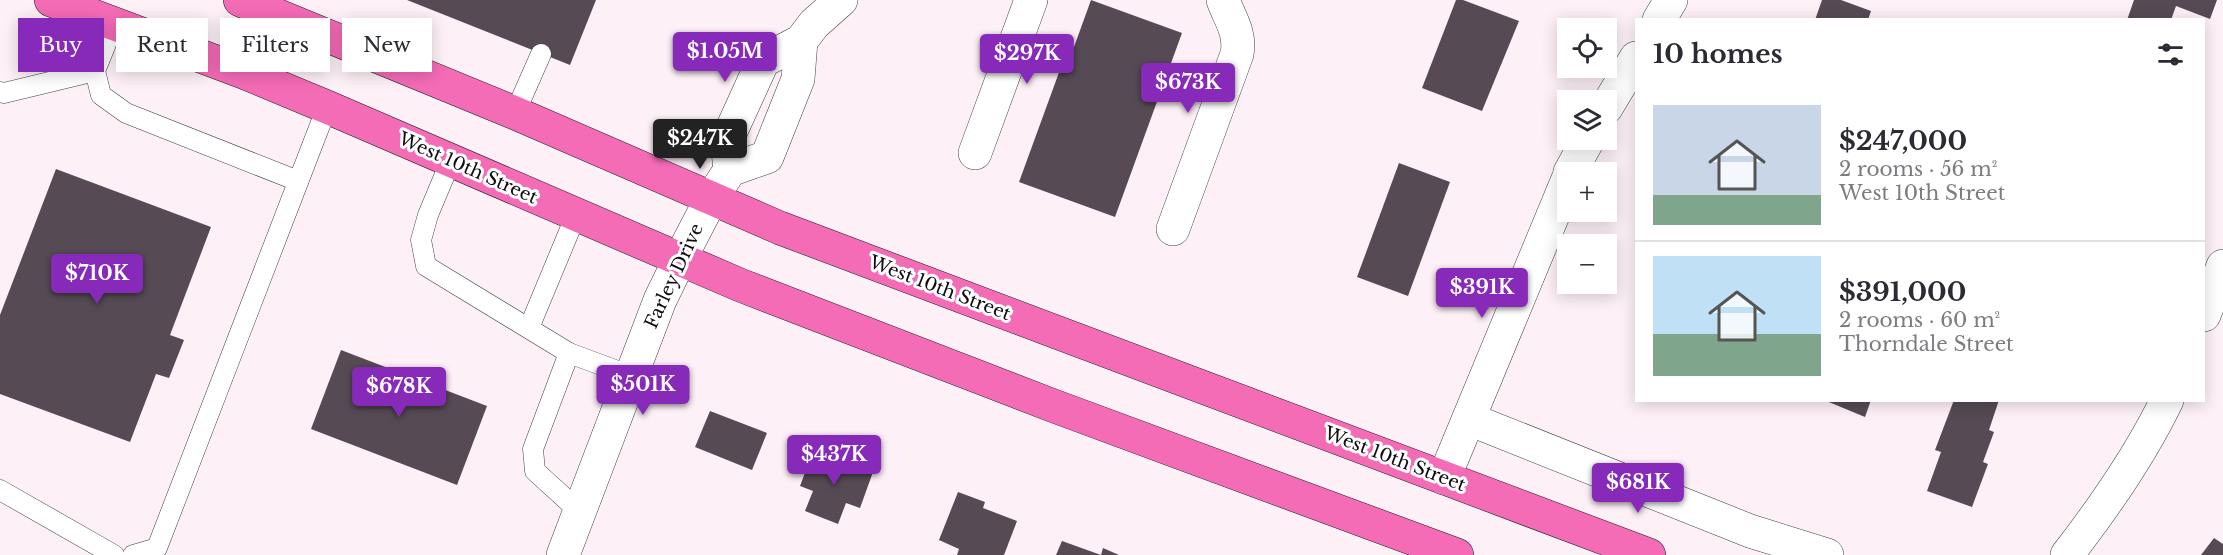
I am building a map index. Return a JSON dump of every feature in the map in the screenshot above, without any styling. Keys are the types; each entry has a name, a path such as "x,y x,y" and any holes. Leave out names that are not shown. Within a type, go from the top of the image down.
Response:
{"main road":[{"name":"West 10th Street","path":"51,0 243,72 740,285 1054,406 1457,555"},
{"name":"West 10th Street","path":"240,0 516,113 780,228 1649,555"}],"street":[{"name":"Farley Drive","path":"563,555 660,300 680,259 711,199 730,170 767,157 798,79 801,41 814,24 841,0"},
{"path":"975,153 1031,0"},
{"path":"1173,229 1238,54 1238,31 1222,0"},
{"path":"1660,18 1671,0"},
{"path":"1617,90 1635,60"},
{"path":"1444,478 1557,206"},
{"path":"2205,312 2223,266"},
{"path":"2067,555 2138,456 2166,402"},
{"path":"1469,419 1750,531 1827,555"}],"lane":[{"path":"104,48 114,24"},
{"path":"516,113 542,54"},
{"path":"0,92 4,93 87,72"},
{"path":"95,72 101,95 126,113 298,181"},
{"path":"133,555 163,552 327,107"},
{"path":"451,160 428,216 421,240 426,266 569,353 631,376"},
{"path":"529,328 576,215"},
{"path":"569,353 533,450 535,471 580,512"},
{"path":"0,490 114,555"}],"building":[{"path":"407,0 596,0 570,65"},
{"path":"1091,0 1182,33 1115,217 1019,182 1065,56 1070,58"},
{"path":"1456,0 1463,0 1519,21 1482,111 1422,88"},
{"path":"1822,0 1841,0 1871,11 1869,18 1816,18"},
{"path":"2134,0 2217,0 2210,19 2176,6 2172,18 2128,18"},
{"path":"1399,163 1450,182 1408,296 1357,277"},
{"path":"56,169 211,227 170,335 184,340 169,378 156,374 130,442 0,394 0,315"},
{"path":"341,350 487,406 457,485 311,429"},
{"path":"1829,402 1870,402 1865,417"},
{"path":"1953,402 1998,402 1989,430 1994,432 1983,462 1988,464 1972,507 1927,491 1941,452 1935,450"},
{"path":"710,411 767,433 752,470 695,447"},
{"path":"814,449 873,472 860,508 846,503 838,524 805,511 813,491 800,486"},
{"path":"958,492 985,502 983,508 1017,521 1004,555 957,555 959,549 939,540"},
{"path":"2214,538 2223,544 2223,555 2201,555"},
{"path":"1062,541 1101,555 1056,555"},
{"path":"1103,548 1119,555 1101,555"}]}
